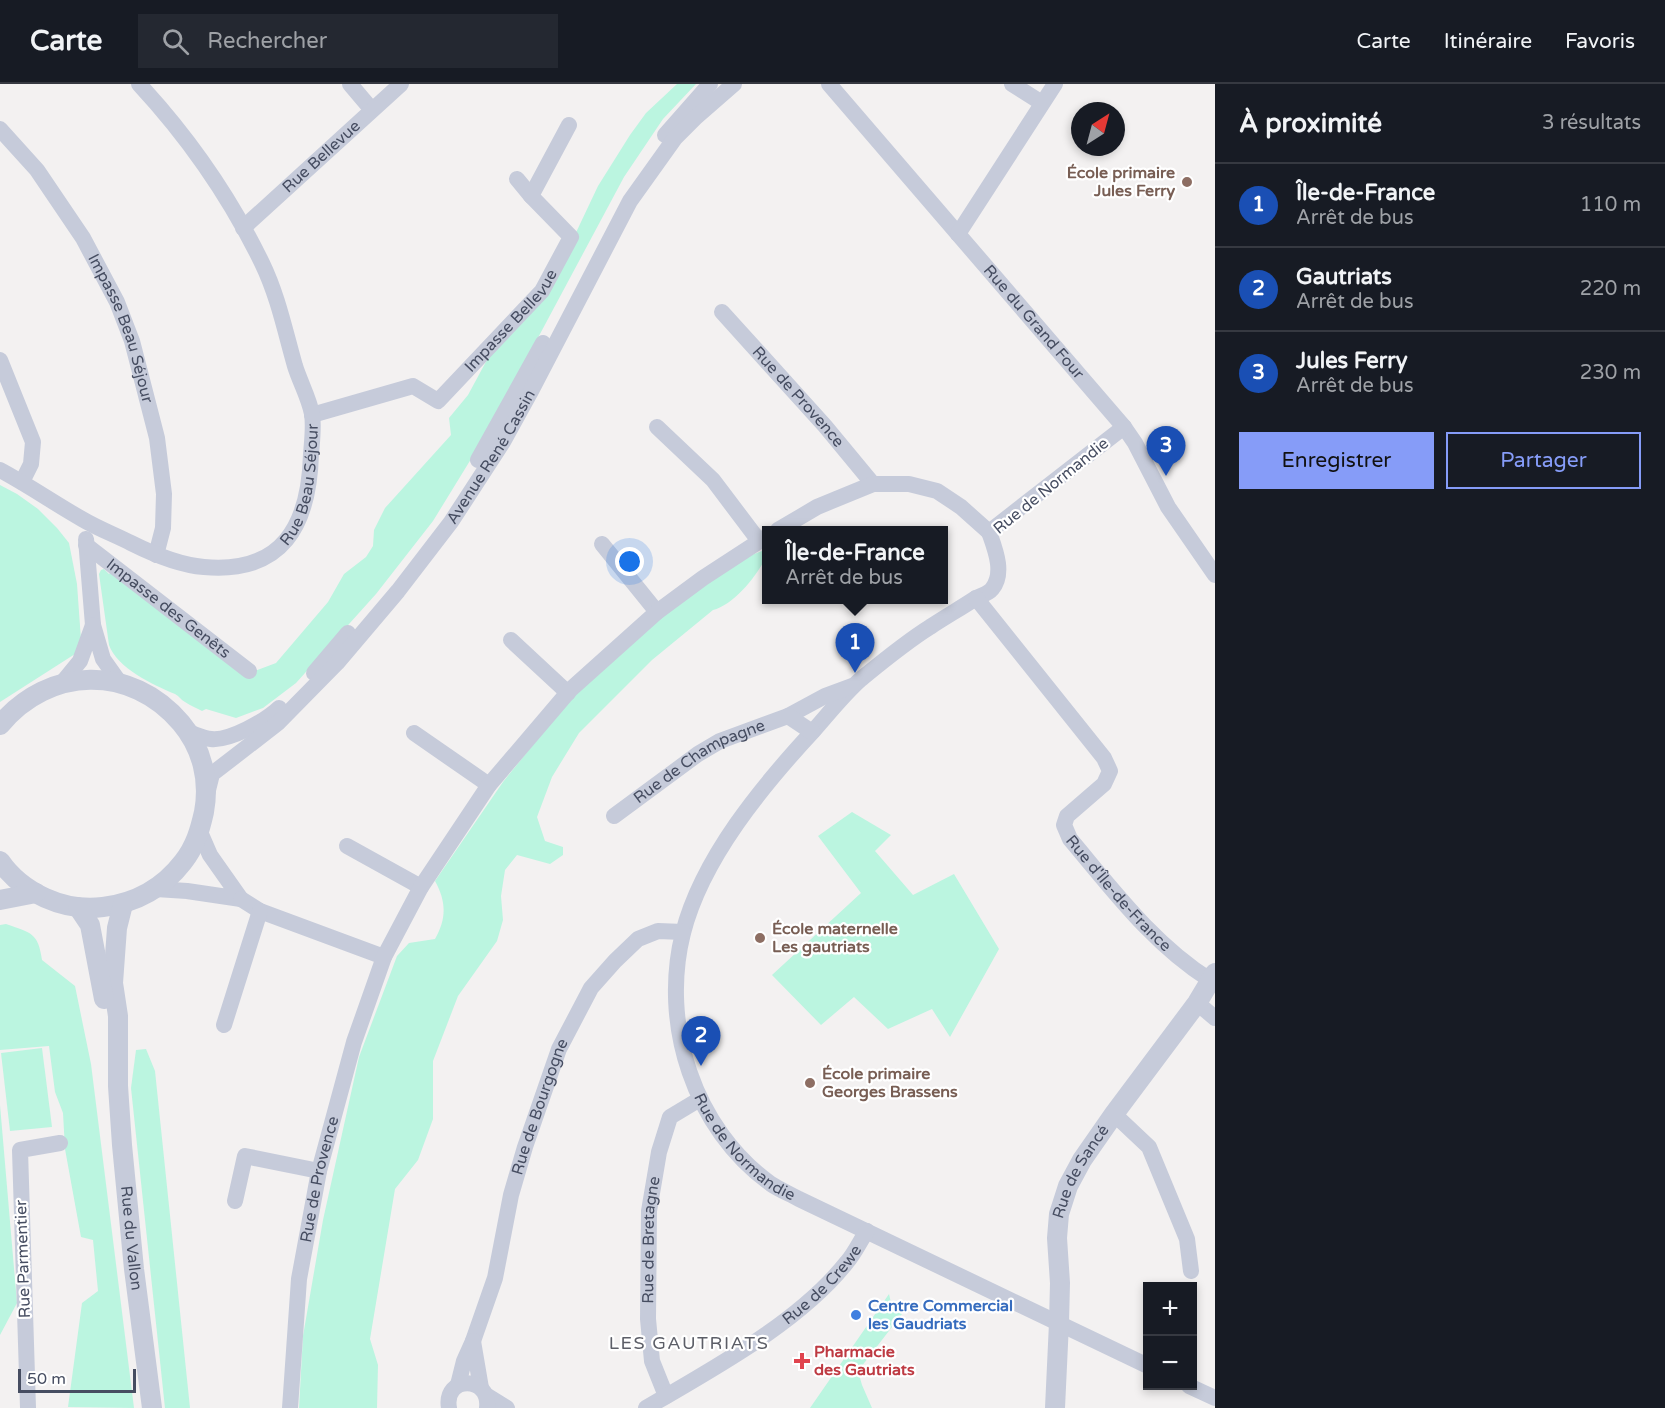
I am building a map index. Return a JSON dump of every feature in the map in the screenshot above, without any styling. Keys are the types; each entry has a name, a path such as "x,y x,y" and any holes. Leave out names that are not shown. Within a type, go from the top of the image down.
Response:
{"street":[{"name":"Rue Beau Séjour","path":"0,470 83,520 156,555 201,567 227,568 249,564 268,555 295,531 303,512 311,476 312,414 296,369 279,303 262,263 226,196 202,159 139,84"},
{"path":"350,84 372,110"},
{"name":"Rue Bellevue","path":"243,228 401,84"},
{"name":"Avenue René Cassin","path":"188,732 212,739 248,729 272,714 295,694 396,578 449,507 485,448 624,193 668,129 710,84"},
{"name":"Avenue René Cassin","path":"206,798 212,774 278,723 337,663 398,591 451,522 503,442 630,201 675,138 734,84"},
{"name":"Rue du Grand Four","path":"829,84 1124,427 1135,443 1168,507 1215,575"},
{"path":"1012,84 1042,104"},
{"path":"958,234 1055,84"},
{"path":"517,179 531,196 569,124"},
{"name":"Impasse Beau Séjour","path":"0,129 37,170 83,238 117,302 132,340 158,438 164,494 162,528 156,555"},
{"name":"Impasse Bellevue","path":"312,414 413,386 438,401 542,291 571,237 531,196"},
{"name":"Rue de Provence","path":"722,312 825,426 873,484"},
{"path":"0,360 33,442 31,464 22,482"},
{"name":"Rue de Provence","path":"657,427 713,480 762,538"},
{"name":"Rue de Normandie","path":"1124,427 989,532 998,557 997,576 992,590 927,628 856,684 781,766 718,850 699,889 683,932 676,978 677,1022 689,1073 700,1099 726,1139 745,1161 771,1184 1143,1364"},
{"path":"786,526 818,507 873,484 909,484 937,491 961,507 989,532"},
{"path":"83,520 93,625 103,659 120,683"},
{"name":"Rue de Provence","path":"290,1408 299,1279 319,1172 354,1042 384,957 421,886 489,785 568,693 657,612 703,578 762,540"},
{"path":"602,544 657,612"},
{"name":"Impasse des Genêts","path":"86,545 249,671"},
{"path":"1202,558 1215,547"},
{"name":"Rue d'Île-de-France","path":"976,598 1104,758 1110,771 1104,784 1067,816 1064,825 1070,839 1157,940 1190,967 1213,977"},
{"path":"63,683 80,661 93,625"},
{"path":"511,640 568,693"},
{"path":"0,725 22,703 48,688 63,683 92,679 120,683 147,693 170,710 188,732 204,770 206,798 200,832 189,854 175,873 156,889 123,904 101,908 78,907 49,900 19,881 0,861"},
{"name":"Rue de Champagne","path":"614,816 698,754 720,741 788,716 825,696 856,684"},
{"path":"788,716 812,732"},
{"path":"414,733 489,785"},
{"path":"200,832 210,855 241,899 260,911 384,957"},
{"path":"347,846 421,886"},
{"path":"156,889 241,899"},
{"path":"0,900 36,893"},
{"name":"Rue du Vallon","path":"123,904 117,928 113,983 118,1016 118,1067 123,1156 134,1269 153,1408"},
{"name":"Rue du Vallon","path":"78,907 86,918 92,934 118,1067"},
{"path":"224,1025 260,911"},
{"name":"Rue de Bourgogne","path":"449,1408 450,1393 458,1385 464,1361 495,1278 511,1195 559,1049 591,988 630,946 638,939 658,931 683,932"},
{"name":"Rue de Sancé","path":"1055,1408 1059,1323 1057,1238 1059,1214 1068,1186 1082,1160 1197,1003 1213,977"},
{"path":"1197,1003 1215,1018"},
{"name":"Rue de Bretagne","path":"666,1396 652,1361 648,1319 649,1211 658,1152 670,1118 700,1099"},
{"path":"1114,1114 1149,1147 1187,1239 1191,1271"},
{"name":"Rue Parmentier","path":"28,1408 20,1150 60,1143"},
{"path":"235,1201 245,1156 319,1172"},
{"name":"Rue de Crewe","path":"646,1408 763,1336 798,1309 821,1290 847,1262 867,1231"},
{"name":"Rue de Bourgogne","path":"473,1341 484,1397"},
{"path":"458,1385 470,1383 484,1397 507,1408"},
{"path":"1197,1390 1215,1398"}],"green space":[{"path":"677,84 696,84 663,119 624,177 487,433 433,521 376,594 296,683 263,708 236,718 206,709 202,711 137,675 120,661 109,645 99,574 104,569 109,574 112,571 244,675 276,663 328,602 344,574 366,557 373,546 374,530 385,508 451,435 449,418 468,395 488,358 546,296 598,186 630,135 646,113"},
{"path":"0,485 38,509 69,543 77,584 81,640 75,654 0,702"},
{"path":"762,551 762,564 743,589 721,607 713,610 652,660 579,733 552,777 537,817 545,841 563,847 563,855 550,864 517,855 505,870 501,896 503,920 497,941 458,996 433,1061 433,1119 418,1160 395,1189 370,1339 378,1365 377,1408 299,1408 303,1336 323,1220 359,1057 397,956 409,943 435,939 439,931 444,910 435,881 503,782 578,689 668,610 741,559"},
{"path":"852,812 891,835 875,851 913,895 954,874 999,949 950,1037 932,1009 888,1029 854,997 821,1025 772,975 861,893 818,836"},
{"path":"6,924 32,935 38,944 42,960 75,986 91,1064 134,1408 68,1407 82,1303 98,1291 93,1240 81,1237 65,1149 63,1113 55,1092 49,1046 0,1050 0,925"},
{"path":"42,1048 52,1127 10,1131 1,1053"},
{"path":"146,1049 155,1071 190,1408 165,1408 131,1088 136,1050"},
{"path":"0,1105 17,1303 0,1335"},
{"path":"889,1294 892,1307 902,1314 858,1371 872,1408 810,1408"}],"place":[{"name":"École primaire Jules Ferry","path":"1187,182"},
{"name":"Jules Ferry","path":"1166,476"},
{"name":"Île-de-France","path":"855,673"},
{"name":"École maternelle Les gautriats","path":"760,938"},
{"name":"Gautriats","path":"701,1066"},
{"name":"École primaire Georges Brassens","path":"810,1083"},
{"name":"Centre Commercial les Gaudriats","path":"856,1315"},
{"name":"Pharmacie des Gautriats","path":"802,1361"}],"district":[{"name":"LES GAUTRIATS","path":"689,1343"}]}
